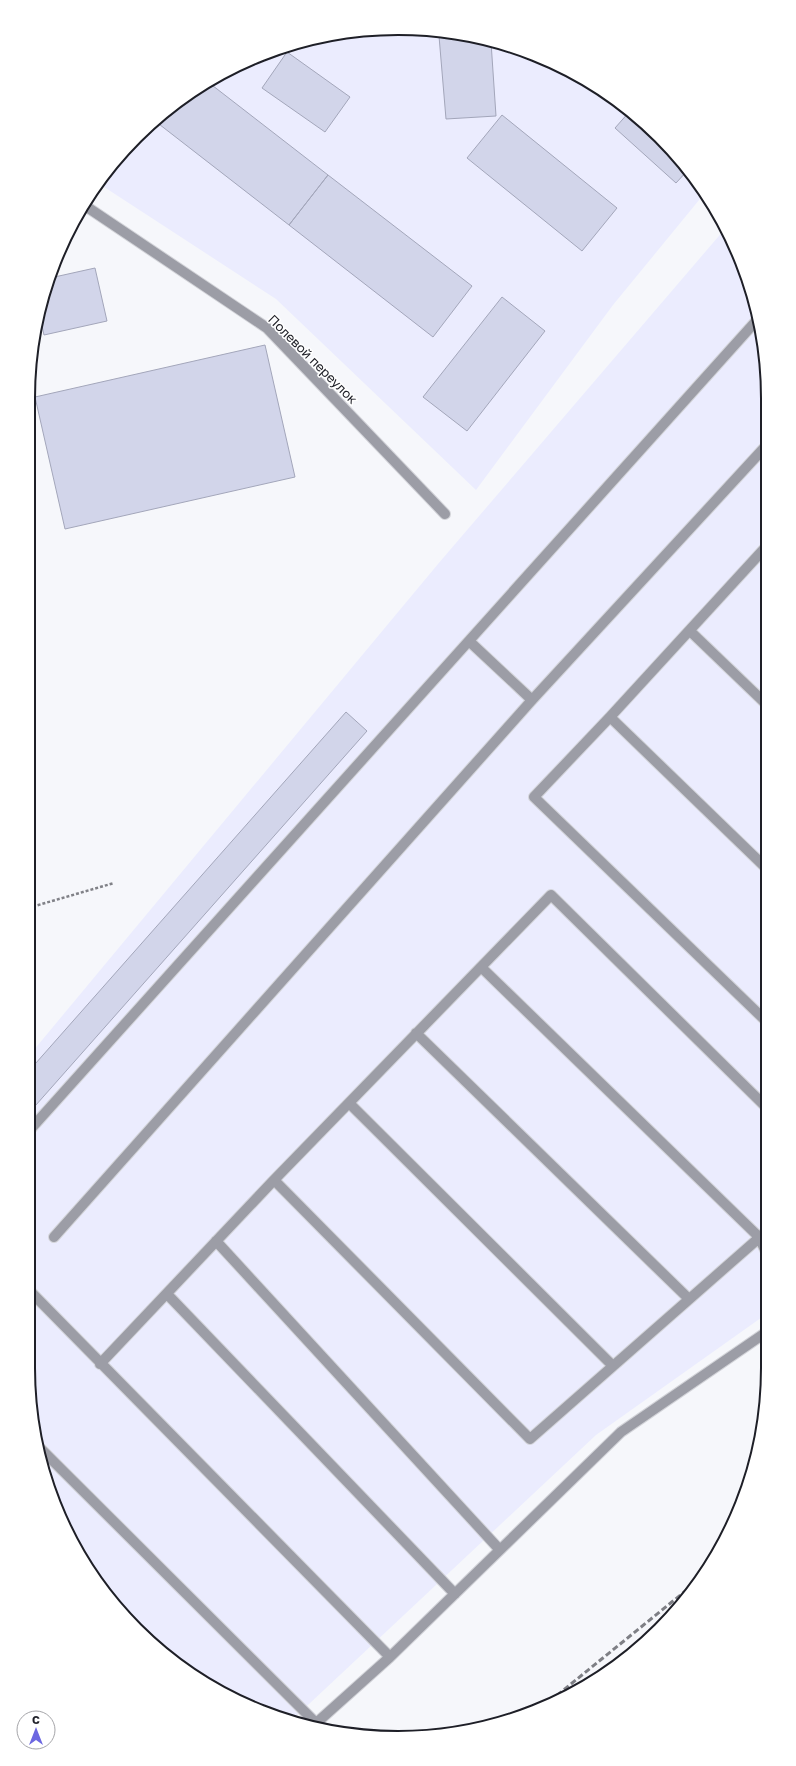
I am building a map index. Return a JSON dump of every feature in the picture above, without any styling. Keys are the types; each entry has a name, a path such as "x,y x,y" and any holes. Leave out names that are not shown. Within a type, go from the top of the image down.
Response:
{"street":[{"name":"Полевой переулок","path":"89,208 268,328 445,514"},
{"path":"35,1124 753,324"},
{"path":"54,1237 532,700 761,451"},
{"path":"761,552 690,631 534,797 761,1016"},
{"path":"690,631 761,699"},
{"path":"469,642 532,700"},
{"path":"610,717 761,863"},
{"path":"100,1364 216,1240 551,895 761,1102"},
{"path":"481,967 759,1237 761,1241"},
{"path":"416,1033 689,1299"},
{"path":"349,1103 613,1366"},
{"path":"274,1180 530,1439 759,1237"},
{"path":"216,1240 499,1550"},
{"path":"166,1294 454,1594"},
{"path":"35,1296 390,1658"},
{"path":"317,1722 390,1658 621,1432 761,1336"},
{"path":"45,1452 310,1720"}],"path":[{"path":"35,906 114,882"}],"shaded area":[{"path":"398,35 445,38 492,47 515,54 559,72 600,96 619,110 655,141 686,177 701,198 613,305 476,490 276,299 103,186 141,141 196,96 237,72 281,54 304,47 351,38"},
{"path":"722,233 742,281 749,304 758,351 761,398 761,1318 596,1435 296,1716 237,1694 216,1682 177,1656 141,1625 96,1570 72,1529 54,1485 42,1439 36,1392 35,1049 438,564"}],"building":[{"path":"439,37 491,47 496,116 446,119"},
{"path":"287,52 350,97 325,132 262,88"},
{"path":"213,86 328,175 289,225 160,125 196,96"},
{"path":"502,115 617,208 582,251 467,158"},
{"path":"626,116 655,141 684,174 676,183 615,128"},
{"path":"328,175 472,286 433,337 289,225"},
{"path":"95,268 107,321 44,335 42,327 47,304 56,277"},
{"path":"502,297 545,331 467,431 423,397"},
{"path":"265,345 295,477 65,529 35,397"},
{"path":"346,712 367,731 35,1106 35,1064"}],"railway":[{"path":"558,1694 682,1594"}]}
